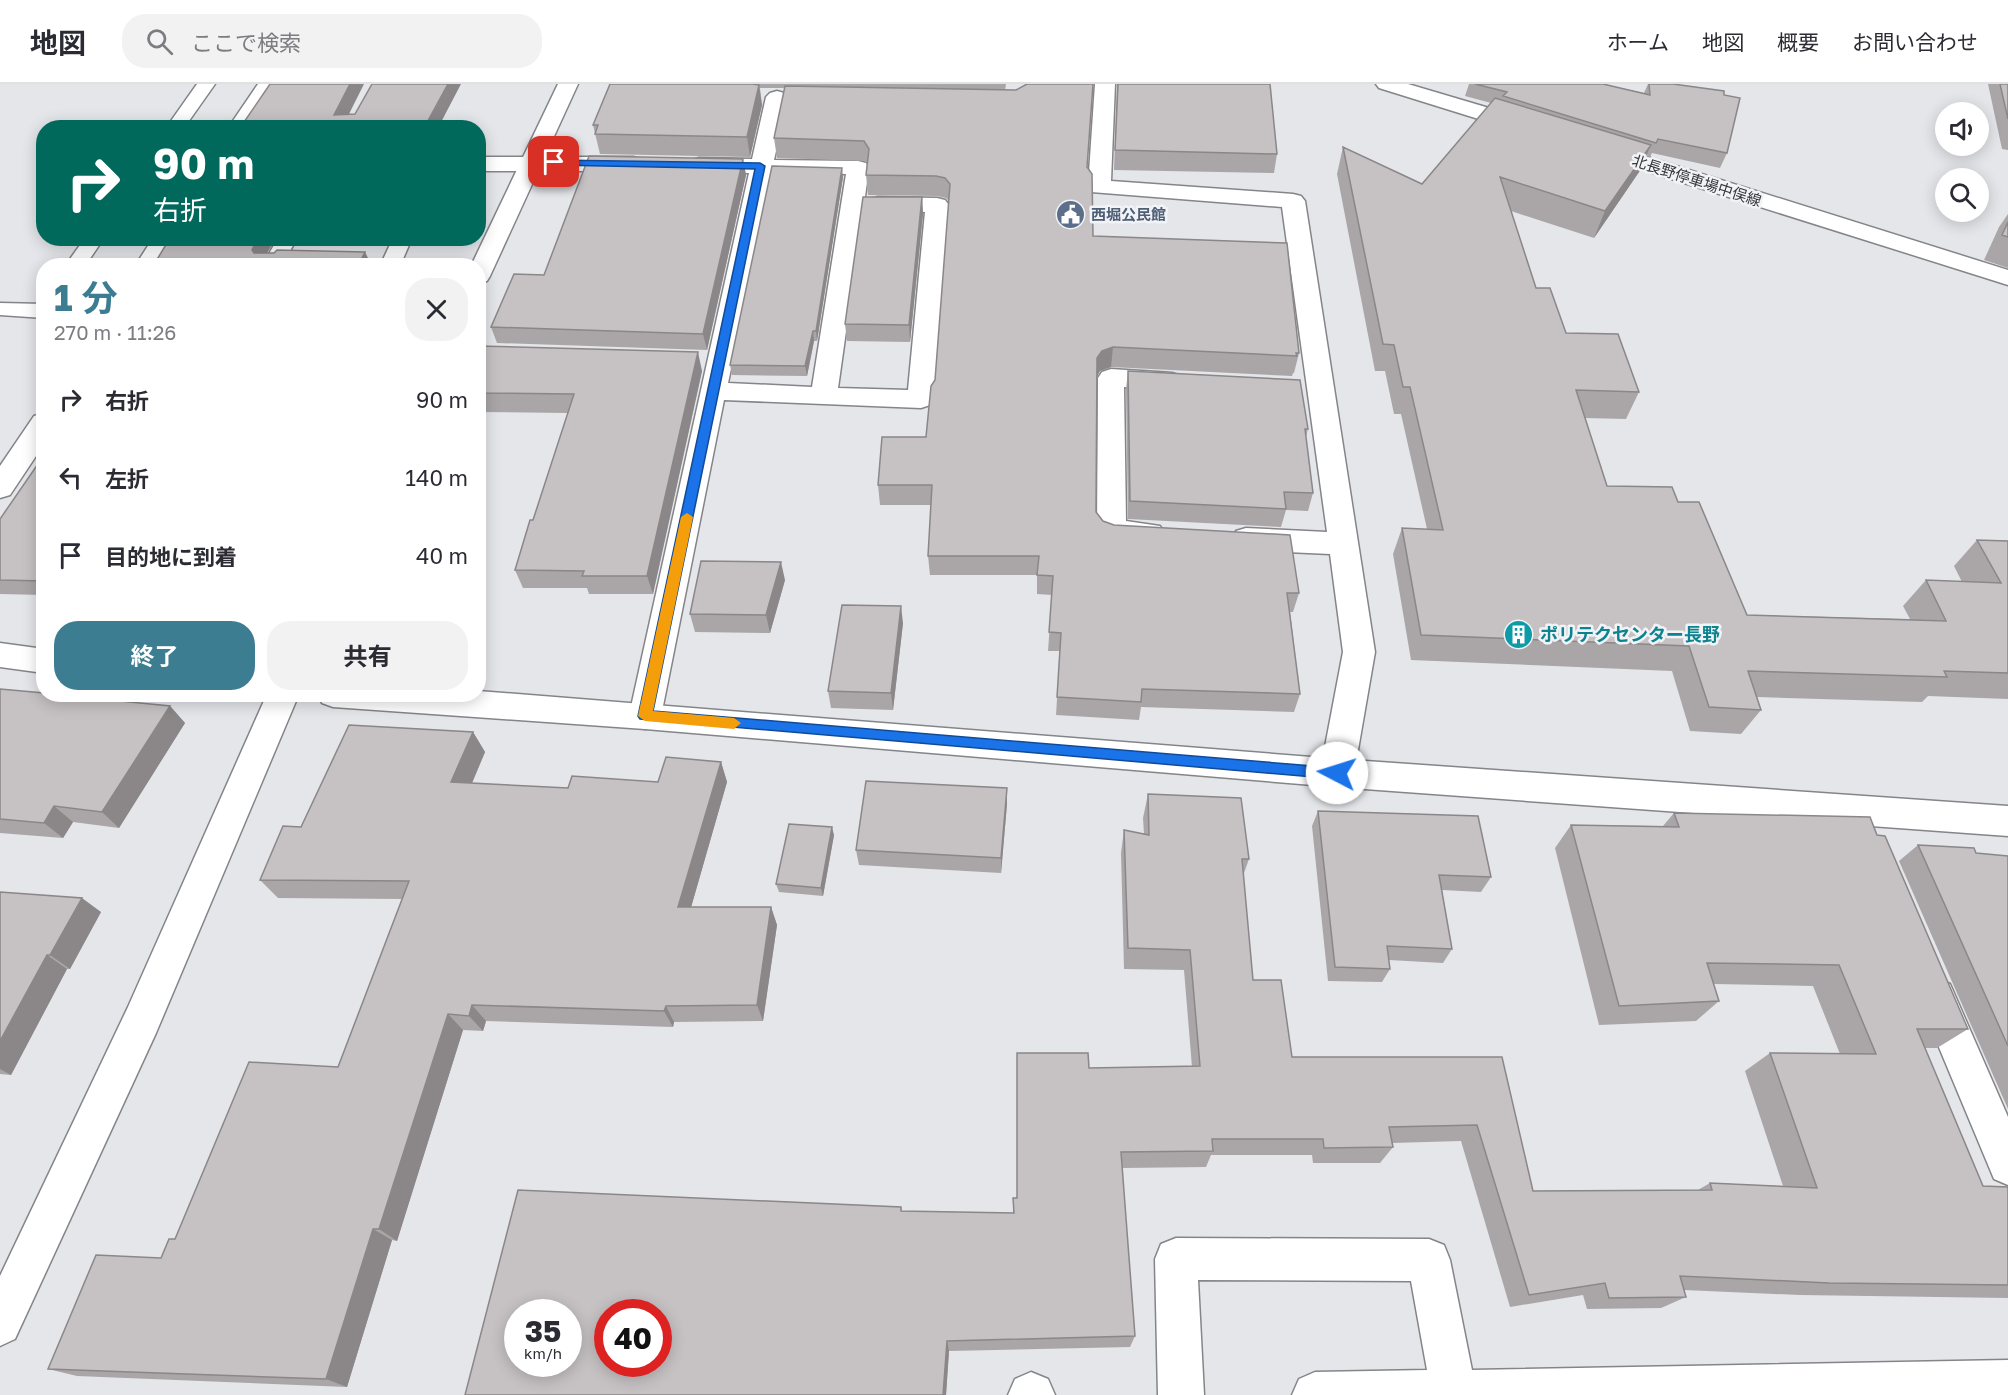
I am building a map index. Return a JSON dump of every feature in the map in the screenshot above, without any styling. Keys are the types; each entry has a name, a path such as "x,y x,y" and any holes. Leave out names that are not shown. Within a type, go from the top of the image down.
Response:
{"street":[{"path":"244,120 268,84"},
{"path":"486,259 568,84"},
{"path":"1105,84 1100,187 1293,201 1309,389 1343,544 1359,652 1337,773"},
{"path":"1386,84 1551,134"},
{"path":"645,716 713,391 708,361 760,166 766,97 801,97"},
{"name":"北長野停車場中俣線","path":"1583,144 2008,278"},
{"path":"486,164 531,162 858,168 824,396"},
{"path":"713,391 921,399 937,205 853,204"},
{"path":"1170,534 1112,531 1111,378 1193,383"},
{"path":"0,488 36,434"},
{"path":"1216,537 1343,544"},
{"path":"0,655 36,660"},
{"path":"0,1324 142,1020 280,702"},
{"path":"446,702 645,716 1337,773 1865,826 2008,821"},
{"path":"1926,971 2008,1165"},
{"path":"1181,1395 1176,1259 1429,1260 1454,1393"},
{"path":"1315,1395 2008,1382"}],"lane":[{"path":"181,120 206,84"},
{"path":"0,309 36,312"}],"building":[{"path":"270,84 350,84 334,115 355,114 372,84 448,84 428,120 245,120"},
{"path":"610,84 759,85 747,137 595,134 598,125 593,125"},
{"path":"1027,84 1093,84 1087,167 1092,174 1093,236 1287,243 1299,353 1296,353 1297,356 1113,347 1102,351 1097,358 1096,512 1103,521 1114,525 1290,535 1299,593 1287,593 1300,694 1142,689 1141,702 1057,697 1061,633 1049,632 1053,576 1037,575 1039,556 928,556 932,485 878,485 882,437 926,437 931,386 935,380 950,184 945,178 936,176 866,175 869,149 864,141 774,138 785,86 1016,90"},
{"path":"1118,84 1270,84 1277,154 1115,150"},
{"path":"1475,84 1603,84 1650,95 1649,84 1673,84 1724,91 1724,95 1740,98 1727,153 1658,139 1656,143 1503,96 1507,92"},
{"path":"2000,84 2008,84 2008,119"},
{"path":"1495,98 1651,145 1605,211 1500,177 1536,288 1550,288 1566,333 1618,334 1639,392 1576,390 1607,486 1672,487 1678,502 1699,502 1747,615 1946,621 1926,580 2001,583 1977,540 2008,541 2008,673 1944,671 1947,677 1748,671 1761,710 1709,707 1689,646 1421,635 1402,528 1443,530 1410,387 1403,387 1394,345 1383,344 1343,147 1422,184"},
{"path":"589,156 743,159 703,334 491,327 514,274 544,275"},
{"path":"772,166 842,168 816,331 813,331 805,366 730,365"},
{"path":"863,197 922,197 909,325 845,324"},
{"path":"2008,222 2008,237 2002,235"},
{"path":"165,246 254,246 252,250 254,253 274,253 277,250 365,252 362,258 158,258"},
{"path":"486,346 698,352 647,576 582,576 584,571 515,570 574,394 486,393"},
{"path":"1128,371 1300,380 1308,429 1305,429 1313,493 1284,492 1286,509 1130,501"},
{"path":"36,467 36,581 0,580 0,519"},
{"path":"701,561 781,562 766,615 690,614"},
{"path":"842,605 901,606 891,693 828,691"},
{"path":"0,689 36,692 36,702 129,702 170,706 102,812 54,806 44,823 0,819"},
{"path":"349,725 473,732 451,782 568,788 572,776 658,782 666,757 721,762 678,907 771,907 757,1005 666,1006 664,1011 472,1005 469,1016 448,1014 379,1229 373,1229 326,1379 48,1369 96,1255 161,1258 169,1239 175,1239 249,1062 338,1067 409,881 260,880 283,826 301,827"},
{"path":"866,781 1007,788 1001,858 856,850"},
{"path":"1148,794 1241,798 1249,859 1242,859 1253,980 1281,980 1292,1057 1502,1057 1533,1191 1712,1190 1710,1183 1817,1188 1770,1053 1876,1054 1839,965 1707,963 1719,1001 1619,1006 1571,825 1679,827 1674,813 1870,817 1877,835 1885,836 1968,1029 1917,1029 1983,1186 2008,1187 2008,1285 1829,1283 1680,1276 1686,1297 1609,1298 1605,1283 1529,1295 1477,1125 1389,1127 1393,1147 1324,1148 1323,1139 1212,1139 1213,1151 1121,1152 1135,1336 947,1341 943,1395 465,1395 518,1190 901,1207 901,1211 1014,1213 1013,1198 1017,1198 1017,1053 1088,1053 1089,1068 1200,1066 1190,950 1128,948 1124,830 1149,835"},
{"path":"1318,811 1478,816 1491,877 1439,875 1452,949 1387,946 1390,969 1335,967"},
{"path":"789,824 832,827 821,888 776,884"},
{"path":"1918,845 1974,848 1976,853 2008,856 2008,1046"},
{"path":"0,892 82,898 50,955 47,955 0,1041"}],"slow traffic":[{"path":"687,517 645,716 734,723"}],"place":[{"name":"西堀公民館","path":"1070,214"},
{"name":"ポリテクセンター長野","path":"1519,634"}],"route":[{"path":"554,162 760,166 645,716 1337,773"}]}
